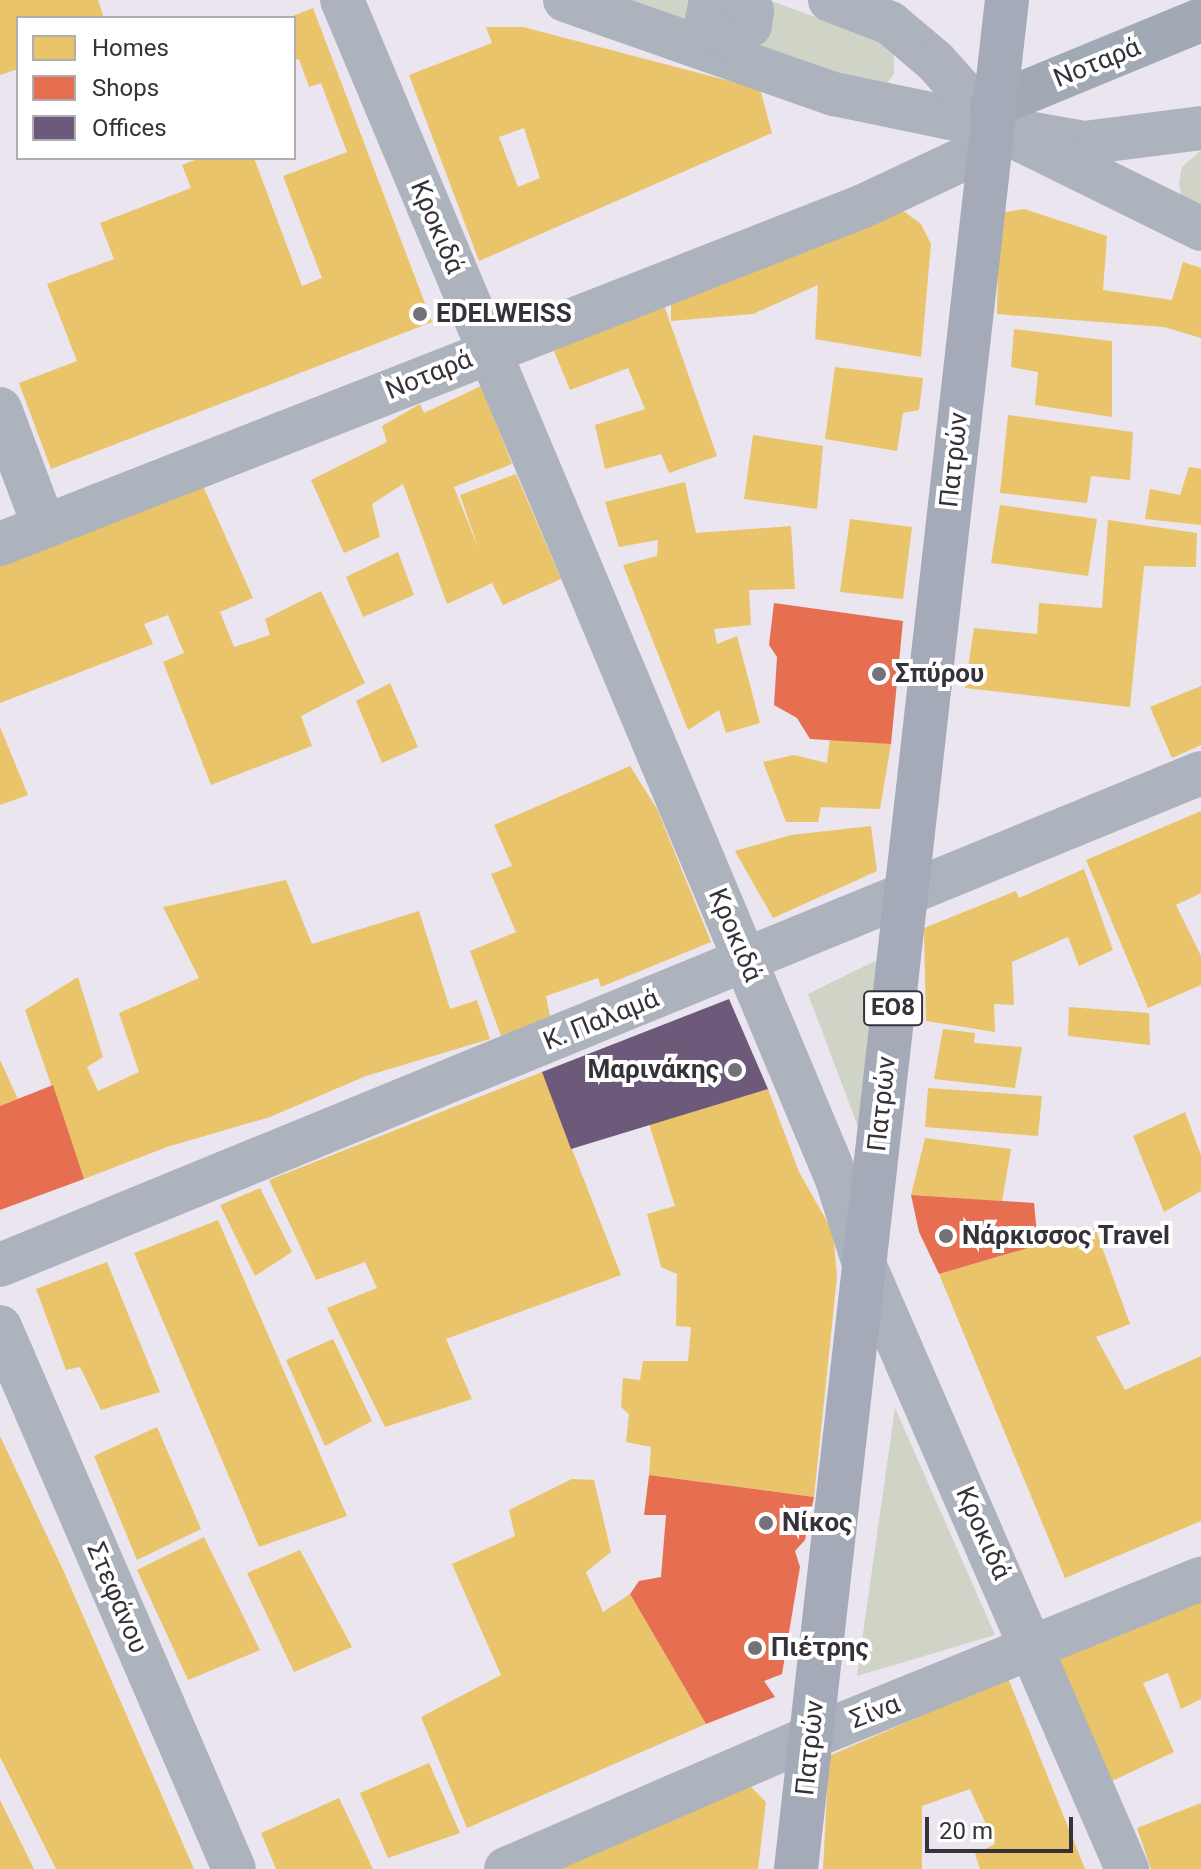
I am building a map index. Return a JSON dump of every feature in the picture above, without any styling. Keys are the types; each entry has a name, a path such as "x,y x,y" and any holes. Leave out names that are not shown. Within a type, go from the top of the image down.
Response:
{"main road":[{"name":"ΕΟ8","path":"992,127 1007,0"},
{"name":"Πατρών","path":"796,1869 992,127"}],"street":[{"name":"Κροκιδά","path":"342,0 837,1179 864,1264 1035,1649 1127,1869"},
{"path":"573,1 738,36 750,25 752,11 747,0"},
{"path":"830,0 890,23 935,61 992,127 1201,229"},
{"name":"Νοταρά","path":"0,544 861,207 992,127 1201,20"},
{"path":"716,31 834,94 992,127 1084,143 1201,128"},
{"path":"0,409 44,526"},
{"name":"Κ. Παλαμά","path":"0,1265 1201,773"},
{"name":"Στεφάνου","path":"0,1327 234,1869"},
{"name":"Σίνα","path":"506,1869 811,1737 1035,1649 1201,1579"}],"shaded area":[{"path":"620,0 693,0 690,28"},
{"path":"769,0 883,42 894,56 894,74 883,89 746,49"},
{"path":"1201,150 1201,210 1181,196 1179,182 1182,167"},
{"path":"875,961 884,975 863,1140 808,994"},
{"path":"895,1408 995,1635 857,1676"}],"building: Homes":[{"path":"0,0 98,0 103,16 16,16 16,70 0,75"},
{"path":"313,8 432,322 51,469 19,383 77,361 47,284 114,259 100,223 191,188 182,165 195,160 255,160 302,286 322,278 283,176 347,152 321,83 309,87 299,59 296,60 296,16 293,16"},
{"path":"486,27 523,27 760,89 772,133 479,261 409,75 492,43","holes":["524,128 540,178 518,187 499,137"]},
{"path":"884,207 905,212 921,224 931,244 921,357 815,339 818,285 753,314 671,321 671,293"},
{"path":"1024,209 1107,236 1103,290 1172,300 1183,262 1201,268 1201,338 1164,327 997,314 999,213"},
{"path":"661,297 717,456 669,473 661,454 605,469 595,425 645,409 628,368 570,390 554,351"},
{"path":"1014,329 1112,341 1112,417 1035,405 1038,372 1011,367"},
{"path":"835,367 923,378 919,410 903,413 897,451 825,439"},
{"path":"481,386 512,464 454,487 479,550 460,495 516,474 561,579 503,605 492,583 447,604 403,484 372,504 380,537 344,553 311,480 387,442 382,426 420,404 424,413"},
{"path":"1008,415 1133,432 1130,480 1091,476 1087,503 1000,493"},
{"path":"753,435 823,446 817,509 744,499"},
{"path":"1189,467 1201,469 1201,525 1145,519 1150,489 1180,495"},
{"path":"685,482 696,533 791,526 795,589 749,590 751,625 714,629 717,644 737,636 760,723 726,733 719,710 688,730 623,565 657,556 658,540 619,547 605,502"},
{"path":"203,486 253,598 220,612 234,647 270,635 265,619 321,591 365,683 301,716 312,746 211,785 163,662 184,653 168,615 144,624 153,644 0,703 0,564"},
{"path":"1000,505 1097,519 1088,576 991,563"},
{"path":"850,519 912,527 903,599 840,592"},
{"path":"1108,520 1197,533 1196,567 1144,566 1130,707 965,688 974,628 1037,634 1039,603 1102,608"},
{"path":"398,552 414,595 363,617 346,577"},
{"path":"390,683 418,747 382,763 356,701"},
{"path":"1201,686 1201,745 1172,758 1150,707"},
{"path":"0,727 28,795 0,805"},
{"path":"830,738 891,744 880,809 821,807 818,822 786,822 763,762 794,755 827,763"},
{"path":"630,766 657,809 711,942 601,987 598,978 546,996 550,1016 501,1036 470,951 516,932 491,874 512,866 494,825"},
{"path":"1201,811 1201,893 1176,905 1201,956 1201,985 1148,1008 1086,860"},
{"path":"871,826 877,871 773,918 735,851 791,835"},
{"path":"1084,869 1113,950 1079,966 1068,937 1012,962 1014,1005 994,1004 995,1032 926,1021 924,928 1016,891 1019,898"},
{"path":"286,880 312,944 419,911 450,1009 477,1000 490,1039 366,1076 270,1117 167,1147 84,1179 25,1010 78,977 103,1057 87,1067 98,1091 139,1072 119,1013 199,978 163,907"},
{"path":"1069,1007 1149,1013 1150,1045 1068,1036"},
{"path":"943,1029 975,1033 974,1043 1022,1047 1015,1088 934,1079"},
{"path":"0,1060 18,1099 0,1106"},
{"path":"542,1072 621,1275 446,1339 472,1399 385,1427 327,1308 377,1288 365,1262 316,1280 269,1180"},
{"path":"928,1088 1042,1096 1038,1136 925,1127"},
{"path":"768,1089 799,1172 833,1232 837,1277 814,1497 649,1475 651,1447 626,1442 629,1414 621,1407 623,1378 640,1380 643,1361 688,1361 691,1327 676,1326 677,1274 661,1267 647,1214 675,1206 649,1124"},
{"path":"1185,1112 1201,1155 1201,1191 1164,1212 1133,1136"},
{"path":"925,1138 1011,1149 1002,1201 911,1195"},
{"path":"260,1188 292,1252 255,1276 220,1205"},
{"path":"218,1220 347,1516 259,1547 134,1253"},
{"path":"1095,1228 1130,1324 1096,1337 1125,1390 1201,1356 1201,1521 1065,1578 939,1274"},
{"path":"107,1262 160,1392 101,1410 80,1367 66,1370 36,1289"},
{"path":"333,1339 372,1421 325,1446 286,1360"},
{"path":"157,1427 201,1529 137,1560 94,1456"},
{"path":"0,1436 64,1572 194,1869 56,1869 0,1757"},
{"path":"572,1479 594,1480 611,1552 586,1572 603,1612 630,1594 706,1724 467,1828 421,1717 501,1675 452,1564 515,1536 509,1510"},
{"path":"204,1537 260,1650 188,1680 137,1570"},
{"path":"300,1550 352,1647 294,1672 247,1573"},
{"path":"1201,1588 1201,1699 1181,1709 1168,1673 1143,1683 1174,1752 1112,1781 1051,1649"},
{"path":"1008,1678 1085,1869 980,1869 975,1854 995,1844 970,1789 922,1806 922,1869 823,1869 829,1756"},
{"path":"429,1763 460,1833 388,1858 360,1793"},
{"path":"751,1787 766,1802 758,1869 536,1869"},
{"path":"339,1798 373,1869 276,1869 261,1833"},
{"path":"0,1800 34,1869 0,1869"},
{"path":"1201,1803 1201,1869 1151,1869 1137,1828"}],"building: Shops":[{"path":"774,603 903,621 891,744 810,739 797,718 774,705 777,657 769,645"},
{"path":"53,1085 84,1179 0,1210 0,1106"},
{"path":"911,1195 1034,1203 1038,1245 939,1274 919,1232"},
{"path":"649,1475 814,1497 805,1540 795,1551 800,1567 782,1674 764,1681 775,1697 706,1724 630,1594 639,1581 661,1577 666,1515 644,1515"}],"building: Offices":[{"path":"729,999 768,1089 571,1149 542,1072"}],"place":[{"name":"EDELWEISS","path":"420,314"},
{"name":"Σπύρου","path":"879,674"},
{"name":"Μαρινάκης","path":"735,1070"},
{"name":"Νάρκισσος Travel","path":"946,1236"},
{"name":"Νίκος","path":"766,1523"},
{"name":"Πιέτρης","path":"755,1648"}]}
